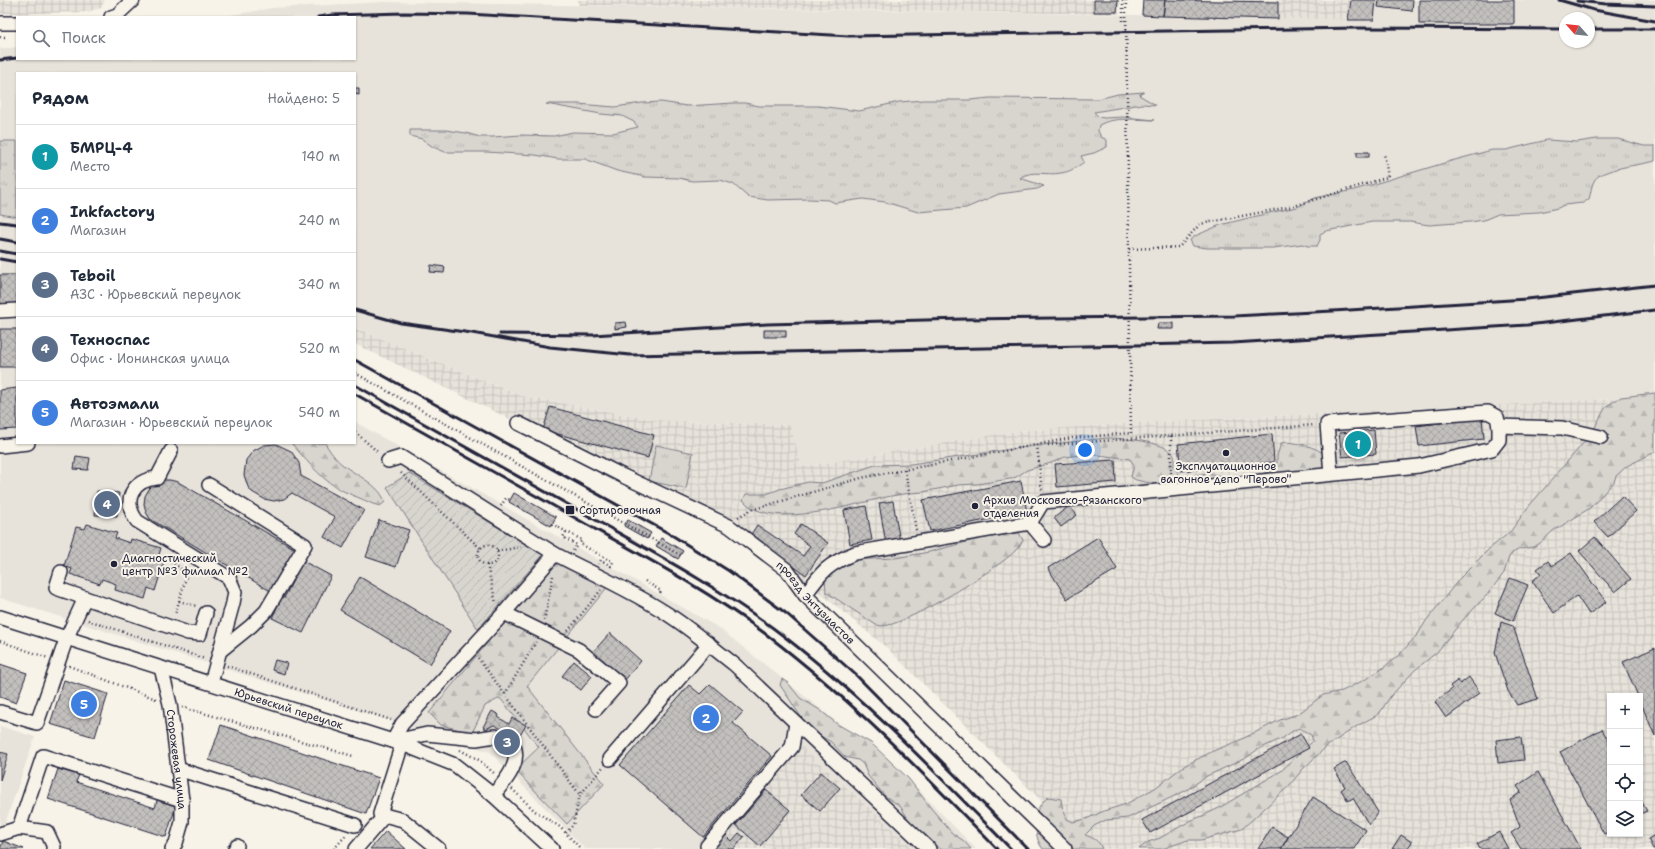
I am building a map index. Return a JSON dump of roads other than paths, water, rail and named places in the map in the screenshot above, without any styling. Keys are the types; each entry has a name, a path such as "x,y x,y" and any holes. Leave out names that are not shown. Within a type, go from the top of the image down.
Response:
{"street":[{"path":"114,16 133,0"},
{"path":"0,23 16,23"},
{"path":"0,311 16,310"},
{"path":"805,595 819,575 836,561 855,553 1030,523 1043,502 1419,466 1492,449 1499,440 1499,426 1497,417 1488,412 1327,424 1331,474"},
{"name":"проезд Энтузиастов","path":"518,423 623,476 729,526 787,570 805,595 1065,849"},
{"path":"1499,426 1562,428 1600,437"},
{"path":"0,446 19,444"},
{"path":"171,451 157,478 148,478 140,482 134,489 130,497 130,506 132,514 137,522 229,578 235,592 211,682"},
{"path":"388,461 401,458 555,554 608,581 668,615 709,644 735,665 929,849"},
{"path":"209,485 305,544 266,611 251,626 220,651"},
{"path":"1030,523 1044,540"},
{"path":"439,849 403,820 380,814 402,724 502,615 555,554"},
{"path":"61,572 56,588 188,633 200,634 206,613"},
{"path":"0,712 37,724 67,637 85,598"},
{"path":"502,615 579,650 620,683 596,709"},
{"name":"Юрьевский переулок","path":"0,617 161,668 211,682 397,742 455,766 493,795 548,848"},
{"path":"610,759 709,644"},
{"name":"Сторожевая улица","path":"161,668 170,704 182,800 182,822 176,843 172,849"},
{"path":"706,846 792,747 796,722"},
{"path":"397,742 426,734 476,739 495,736 500,739"},
{"path":"493,795 505,782 512,769 516,754 514,746"},
{"path":"19,828 43,756 182,800"},
{"path":"178,769 355,825"},
{"path":"356,849 385,815"},
{"path":"0,834 19,828 47,832 54,847 53,849"}],"railway":[{"path":"1559,0 1594,10 1655,21"},
{"path":"1577,1 1655,6"},
{"path":"325,16 404,13 468,14 849,36 1359,28 1559,29"},
{"path":"1595,29 1655,29"},
{"path":"0,60 16,58"},
{"path":"0,222 16,224"},
{"path":"0,239 16,242"},
{"path":"0,251 16,254"},
{"path":"0,259 16,262"},
{"path":"500,334 593,335 767,324 965,319 1234,316 1527,299 1655,285"},
{"path":"356,310 401,323 472,333 550,347 630,355 1233,343 1527,325 1655,310"},
{"path":"356,361 670,534 729,571 787,614 856,675 1028,849"},
{"path":"356,386 661,557 707,584 773,628 805,653 866,706 925,762 1011,849"},
{"path":"356,395 655,562 745,619 798,659 857,711 914,765 997,849"}],"place":[{"name":"БМРЦ-4","path":"1358,444"},
{"name":"Эксплуатационное вагонное депо \"Перово\"","path":"1226,453"},
{"name":"Техноспас","path":"107,504"},
{"name":"Архив Московско-Рязанского отделения","path":"975,506"},
{"name":"Сортировочная","path":"570,510"},
{"name":"Диагностический центр №3 филиал №2","path":"114,564"},
{"name":"Автоэмали","path":"84,704"},
{"name":"Inkfactory","path":"706,718"},
{"name":"Teboil","path":"507,742"}]}
